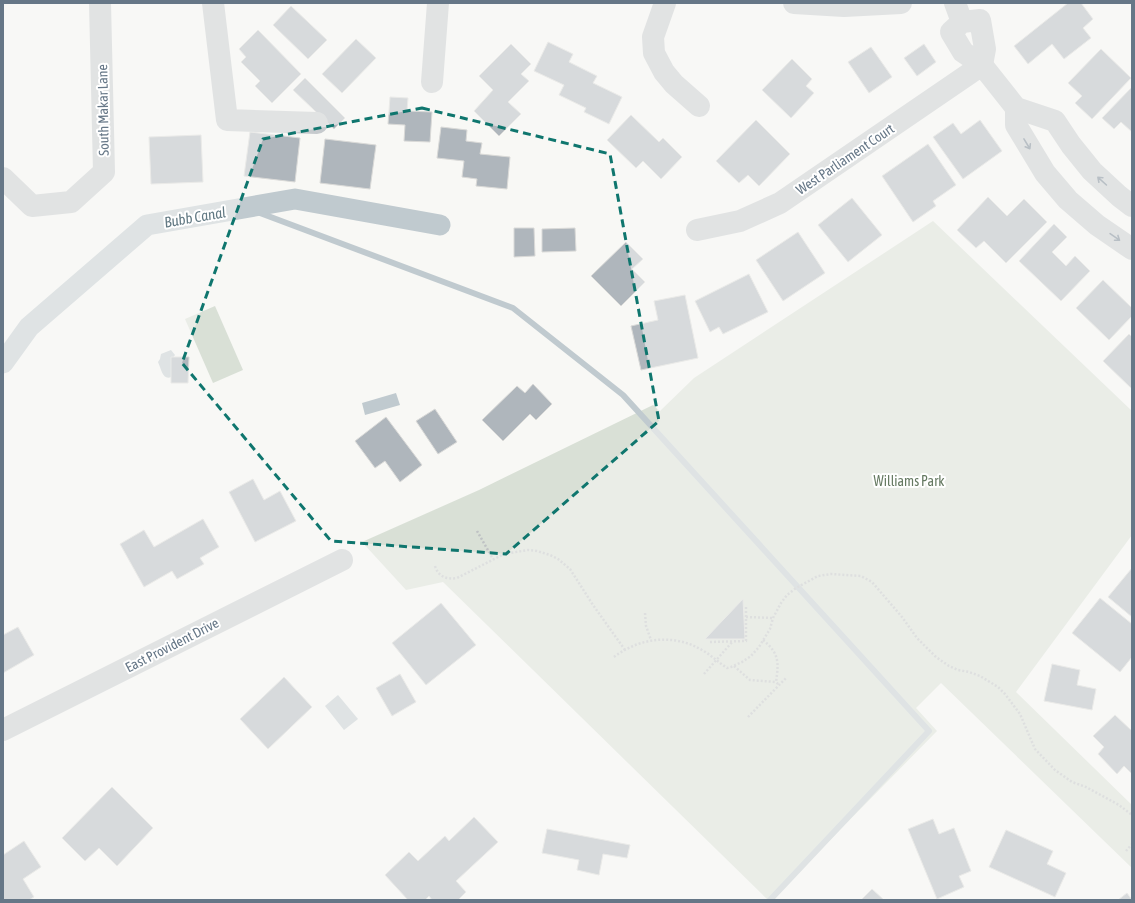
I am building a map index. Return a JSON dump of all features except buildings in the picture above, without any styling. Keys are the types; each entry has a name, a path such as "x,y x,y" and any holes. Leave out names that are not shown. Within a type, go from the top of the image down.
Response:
{"street":[{"name":"South Makar Lane","path":"3,178 32,206 71,202 104,172 100,3"},
{"path":"213,3 227,120 316,123"},
{"path":"432,82 438,3"},
{"path":"665,3 653,37 654,53 664,72 674,84 699,106"},
{"path":"794,3 843,5 901,3"},
{"path":"959,13 951,32 963,52 982,65 1016,108 1054,121 1092,171 1132,206"},
{"name":"West Parliament Court","path":"697,230 740,221 780,203 982,65"},
{"path":"1016,108 1016,125 1045,173 1068,200 1097,225 1132,249"},
{"name":"East Provident Drive","path":"3,730 342,560"}],"path":[{"path":"477,531 493,560"},
{"path":"435,566 436,570 442,576 451,579 457,578 504,554 528,550 543,552 558,559 570,569 625,650"},
{"path":"614,657 625,650 651,640 672,640 683,642 700,649 727,668 734,666 751,656 770,629 773,618 781,603 787,595 805,582 818,576 830,574 861,576 872,582 900,614 917,638 936,657 958,670 980,676 994,684 1005,694 1020,714 1035,749 1055,770 1072,782 1086,787 1118,805 1132,815"},
{"path":"710,642 746,641 746,607"},
{"path":"645,613 646,626 651,640"},
{"path":"746,617 773,618"},
{"path":"763,640 769,645 777,657 776,682"},
{"path":"704,674 733,641"},
{"path":"734,666 750,680 776,682 779,685"},
{"path":"748,717 786,678"},
{"path":"1126,851 1132,844"}],"highlighted area":[{"path":"422,108 610,154 659,421 506,554 331,541 182,363 263,139"}],"green space":[{"name":"Williams Park","path":"933,221 1132,411 1132,535 1016,692 1132,805 1132,868 941,683 916,708 937,731 771,900 768,900 443,582 406,590 362,542 479,490 653,405 660,411 694,378"},
{"path":"215,306 243,370 213,383 185,319"}],"shaded area":[{"path":"171,350 175,355 172,359 175,375 168,378 165,377 158,362 161,354"},
{"path":"396,393 400,405 365,415 362,403"},
{"path":"338,695 358,719 344,730 325,706"}],"waterway":[{"name":"Bubb Canal","path":"3,363 29,327 147,225 295,199 440,225"},
{"path":"260,213 513,308 623,395 929,731 770,900"}]}
